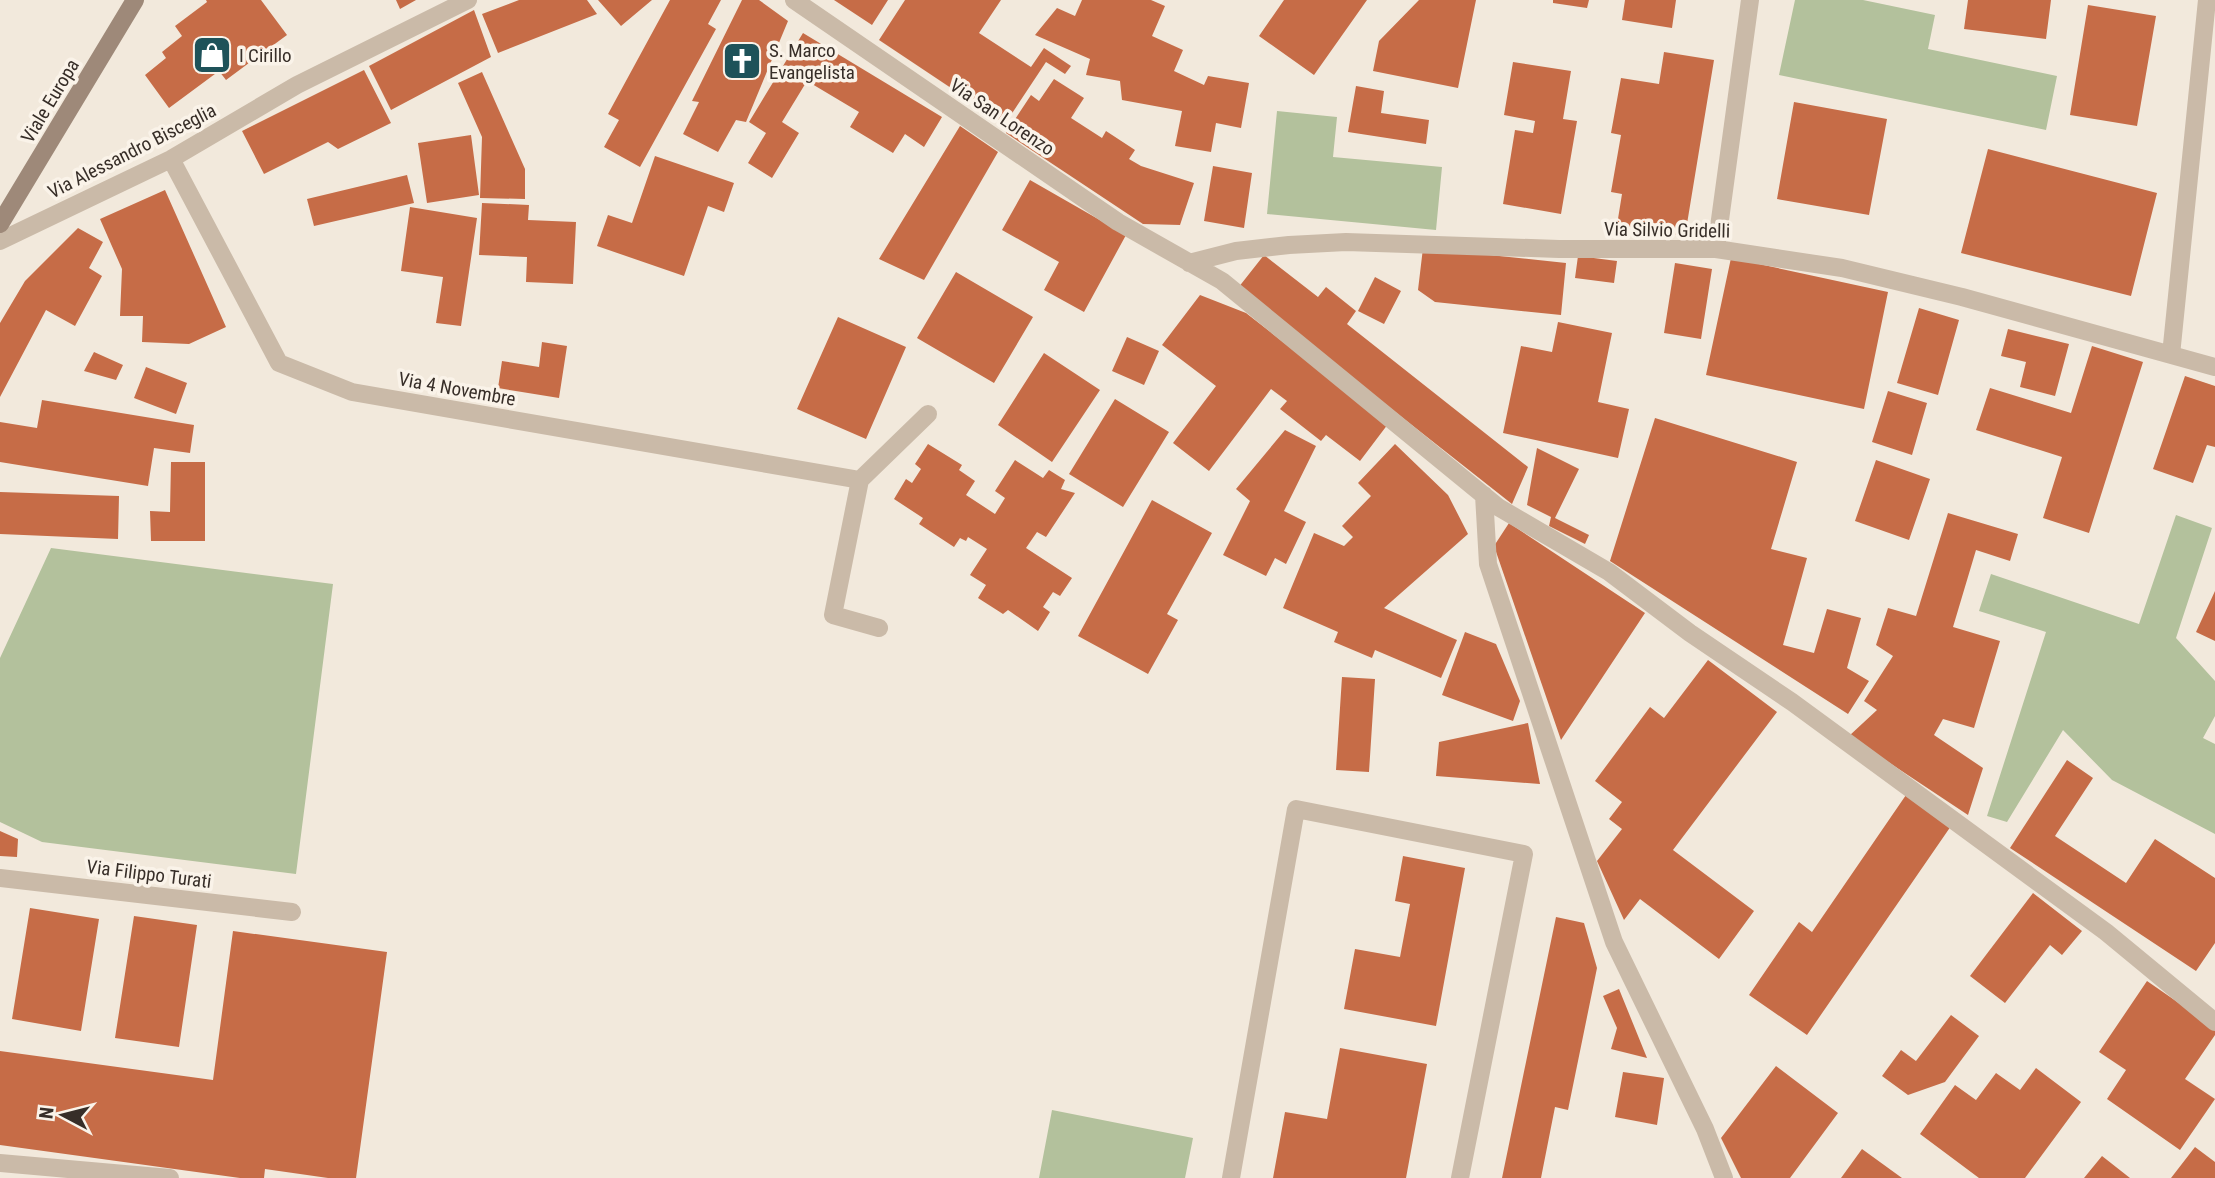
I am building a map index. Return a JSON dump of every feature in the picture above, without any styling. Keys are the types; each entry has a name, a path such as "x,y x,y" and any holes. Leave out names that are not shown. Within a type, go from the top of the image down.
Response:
{"main road":[{"name":"Viale Europa","path":"0,224 135,0"}],"street":[{"name":"Via Alessandro Bisceglia","path":"0,241 171,159 297,85 468,0"},
{"name":"Via San Lorenzo","path":"794,0 1118,222 1222,281 1498,507 1609,572 1690,633 1792,702 2106,932 2215,1022"},
{"path":"1716,249 1750,0"},
{"path":"2171,355 2207,0"},
{"name":"Via 4 Novembre","path":"171,159 279,363 352,392 860,480"},
{"name":"Via Silvio Gridelli","path":"1189,262 1289,244 1346,242 1559,249 1716,249 1842,268 1962,297 2215,367"},
{"path":"879,628 833,615 860,480 928,414"},
{"path":"1484,495 1488,564 1614,942 1705,1129 1724,1178"},
{"path":"1231,1178 1296,809 1524,854 1460,1178"},
{"name":"Via Filippo Turati","path":"0,878 292,912"},
{"path":"0,1163 170,1178"}],"green space":[{"path":"1795,0 1863,0 1935,15 1928,49 2057,76 2046,130 1779,75"},
{"path":"1277,111 1337,117 1333,157 1442,167 1436,230 1267,214"},
{"path":"2176,515 2212,528 2176,638 2215,681 2215,716 2203,738 2215,744 2215,834 2112,780 2063,730 2007,822 1987,816 2046,632 1979,611 1991,574 2139,624"},
{"path":"51,548 333,584 296,874 42,842 0,822 0,658"},
{"path":"1052,1110 1193,1138 1185,1178 1039,1178"}],"building":[{"name":"I Cirillo","path":"206,0 261,0 287,35 226,80 219,71 169,108 145,75 166,58 162,52 182,36 175,26 207,2"},
{"path":"396,0 416,0 400,9"},
{"path":"519,0 587,0 597,14 498,53 482,14"},
{"path":"598,0 652,0 621,26"},
{"path":"670,0 721,0 708,24 716,29 640,167 604,147 619,120 608,114"},
{"name":"S. Marco Evangelista","path":"742,0 759,0 788,21 746,122 736,120 718,152 683,134 699,102 692,101"},
{"path":"834,0 888,0 872,25"},
{"path":"905,0 1001,0 979,33 1031,67 1044,48 1071,66 1065,74 1046,62 1005,124 879,40"},
{"path":"1082,0 1151,0 1165,6 1152,36 1183,50 1174,71 1204,85 1208,76 1249,83 1241,128 1216,123 1211,152 1175,146 1182,111 1122,100 1120,81 1086,75 1090,59 1035,35 1057,8 1075,16"},
{"path":"1284,0 1367,0 1314,75 1259,36"},
{"path":"1419,0 1476,0 1458,88 1373,71 1379,41"},
{"path":"1553,0 1589,0 1587,8 1553,3"},
{"path":"1625,0 1676,0 1672,28 1622,20"},
{"path":"1968,0 2051,0 2046,39 1964,29"},
{"path":"2088,5 2156,16 2137,126 2070,115"},
{"path":"474,10 491,57 391,110 369,66"},
{"path":"803,33 942,117 924,147 905,134 893,153 850,127 859,112 807,81 782,122 799,133 772,178 748,163 766,133 749,122"},
{"path":"1664,52 1714,60 1685,236 1617,225 1622,194 1611,192 1621,135 1611,133 1621,78 1659,84"},
{"path":"1513,62 1571,71 1563,119 1577,121 1561,214 1503,204 1515,130 1533,133 1535,121 1504,115"},
{"path":"364,70 391,123 338,149 328,142 264,174 242,131"},
{"path":"482,72 525,169 525,199 480,198 482,137 458,83"},
{"path":"1054,79 1084,98 1071,118 1102,138 1106,131 1135,150 1129,159 1141,166 1194,183 1180,225 1143,224 1006,133 1031,95 1039,101"},
{"path":"1356,86 1384,91 1381,113 1429,120 1426,144 1348,132"},
{"path":"1794,102 1887,119 1869,215 1777,199"},
{"path":"960,126 998,152 924,280 879,259"},
{"path":"471,135 479,195 427,203 418,143"},
{"path":"1988,149 2157,193 2131,296 1961,253"},
{"path":"655,156 734,183 724,212 708,206 684,276 597,246 608,215 632,223"},
{"path":"1213,166 1252,173 1244,228 1204,221"},
{"path":"407,175 414,203 314,226 307,199"},
{"path":"1030,180 1126,235 1084,312 1044,290 1059,262 1002,230"},
{"path":"165,190 226,327 189,344 142,342 143,316 120,316 122,269 100,219"},
{"path":"482,203 529,205 528,220 576,222 573,284 526,282 527,257 479,255"},
{"path":"410,207 477,218 461,326 436,323 443,277 401,271"},
{"path":"78,228 103,242 89,268 102,276 75,326 46,310 0,397 0,323 25,281"},
{"path":"1423,248 1566,263 1561,315 1435,302 1418,290"},
{"path":"1264,255 1318,297 1326,287 1356,311 1347,324 1528,467 1512,504 1238,288"},
{"path":"1578,256 1617,261 1614,283 1575,278"},
{"path":"1731,258 1888,292 1864,409 1706,375"},
{"path":"1675,263 1712,269 1701,339 1664,333"},
{"path":"956,272 1033,317 994,383 917,338"},
{"path":"1375,277 1401,291 1384,324 1358,311"},
{"path":"1200,295 1246,313 1388,424 1360,461 1326,435 1321,441 1280,409 1287,401 1271,389 1209,471 1173,443 1216,386 1162,345"},
{"path":"1919,308 1959,320 1938,395 1897,383"},
{"path":"838,317 906,347 866,439 797,409"},
{"path":"1558,322 1612,333 1598,402 1629,409 1618,458 1503,433 1521,346 1552,352"},
{"path":"2008,329 2069,344 2055,396 2020,387 2026,362 2001,356"},
{"path":"1127,337 1159,351 1144,385 1112,371"},
{"path":"542,342 567,346 559,398 498,388 502,361 539,367"},
{"path":"2092,346 2143,362 2089,533 2043,518 2062,457 1976,430 1990,388 2071,413"},
{"path":"94,352 123,365 116,380 84,371"},
{"path":"1044,353 1100,390 1052,462 998,425"},
{"path":"146,367 187,383 176,414 134,398"},
{"path":"2185,376 2215,386 2215,447 2207,445 2193,483 2153,469"},
{"path":"1888,391 1927,403 1912,455 1872,442"},
{"path":"1115,399 1169,432 1123,507 1069,474"},
{"path":"42,400 194,425 190,453 154,448 148,486 0,462 0,422 37,428"},
{"path":"1655,418 1797,462 1771,549 1807,558 1783,645 1814,653 1827,609 1861,618 1847,668 1869,681 1848,714 1610,561"},
{"path":"1285,430 1316,446 1284,511 1306,522 1286,564 1275,558 1266,576 1223,555 1250,501 1236,489"},
{"path":"928,444 962,465 959,470 975,481 966,495 995,514 1005,498 995,491 1015,460 1043,478 1049,470 1065,480 1061,489 1075,493 1046,537 1037,532 1026,548 1072,578 1060,596 1053,592 1043,607 1050,612 1038,631 1008,610 1003,614 978,598 986,585 970,575 987,549 968,537 966,541 960,538 954,547 919,524 923,518 894,499 906,479 912,483 921,469 915,464"},
{"path":"1395,444 1448,495 1468,534 1384,608 1457,640 1441,678 1375,650 1372,658 1334,642 1338,632 1283,608 1314,533 1344,546 1353,537 1342,526 1371,496 1358,483"},
{"path":"1537,448 1579,469 1555,518 1589,535 1585,544 1549,526 1551,517 1527,505"},
{"path":"1876,460 1930,479 1909,540 1855,521"},
{"path":"171,462 205,462 205,541 151,541 150,511 170,512"},
{"path":"0,492 119,496 118,539 0,534"},
{"path":"1152,500 1212,533 1167,614 1178,620 1148,674 1078,636"},
{"path":"1948,513 2018,534 2010,561 1976,550 1953,627 2000,641 1974,728 1943,719 1934,735 1983,768 1968,815 1849,736 1877,710 1864,701 1893,656 1876,645 1888,608 1916,616"},
{"path":"1509,523 1645,613 1561,740 1494,546"},
{"path":"2215,591 2215,641 2196,632"},
{"path":"1465,632 1496,644 1520,701 1513,721 1442,695"},
{"path":"1708,660 1777,712 1673,850 1754,911 1719,959 1640,899 1624,920 1597,861 1622,829 1609,819 1622,802 1595,781 1650,707 1664,718"},
{"path":"1342,677 1375,679 1369,772 1336,770"},
{"path":"1528,723 1540,784 1436,776 1439,742"},
{"path":"2067,760 2093,778 2055,836 2126,883 2155,839 2215,878 2215,943 2196,971 2010,848"},
{"path":"1906,795 1951,826 1807,1035 1749,995 1799,922 1812,932"},
{"path":"0,831 18,839 17,857 0,856"},
{"path":"1403,856 1465,868 1436,1026 1344,1009 1355,949 1400,957 1410,904 1395,901"},
{"path":"2033,893 2082,931 2062,955 2050,945 2005,1003 1970,976"},
{"path":"30,908 99,919 81,1031 12,1019"},
{"path":"134,916 197,925 179,1047 115,1038"},
{"path":"1556,917 1584,923 1597,968 1568,1110 1555,1107 1541,1178 1502,1178"},
{"path":"233,931 387,952 356,1178 328,1178 265,1169 264,1178 240,1178 0,1145 0,1051 213,1080"},
{"path":"2147,981 2215,1028 2215,1035 2185,1079 2215,1099 2180,1150 2107,1099 2126,1070 2099,1052"},
{"path":"1619,989 1647,1058 1611,1049 1617,1028 1603,996"},
{"path":"1951,1015 1979,1036 1945,1082 1908,1095 1882,1076 1901,1050 1916,1061"},
{"path":"1340,1048 1427,1064 1406,1178 1273,1178 1285,1112 1327,1119"},
{"path":"1776,1066 1838,1113 1790,1178 1741,1178 1721,1138"},
{"path":"2036,1068 2081,1102 2025,1178 1979,1178 1920,1134 1955,1085 1976,1100 1996,1073 2020,1090"},
{"path":"1623,1072 1664,1078 1657,1125 1615,1117"},
{"path":"2195,1147 2215,1162 2215,1178 2171,1178"},
{"path":"1862,1149 1902,1178 1841,1178"},
{"path":"2102,1156 2130,1178 2084,1178"}],"place":[{"name":"I Cirillo","path":"212,55"},
{"name":"S. Marco Evangelista","path":"742,61"}]}
